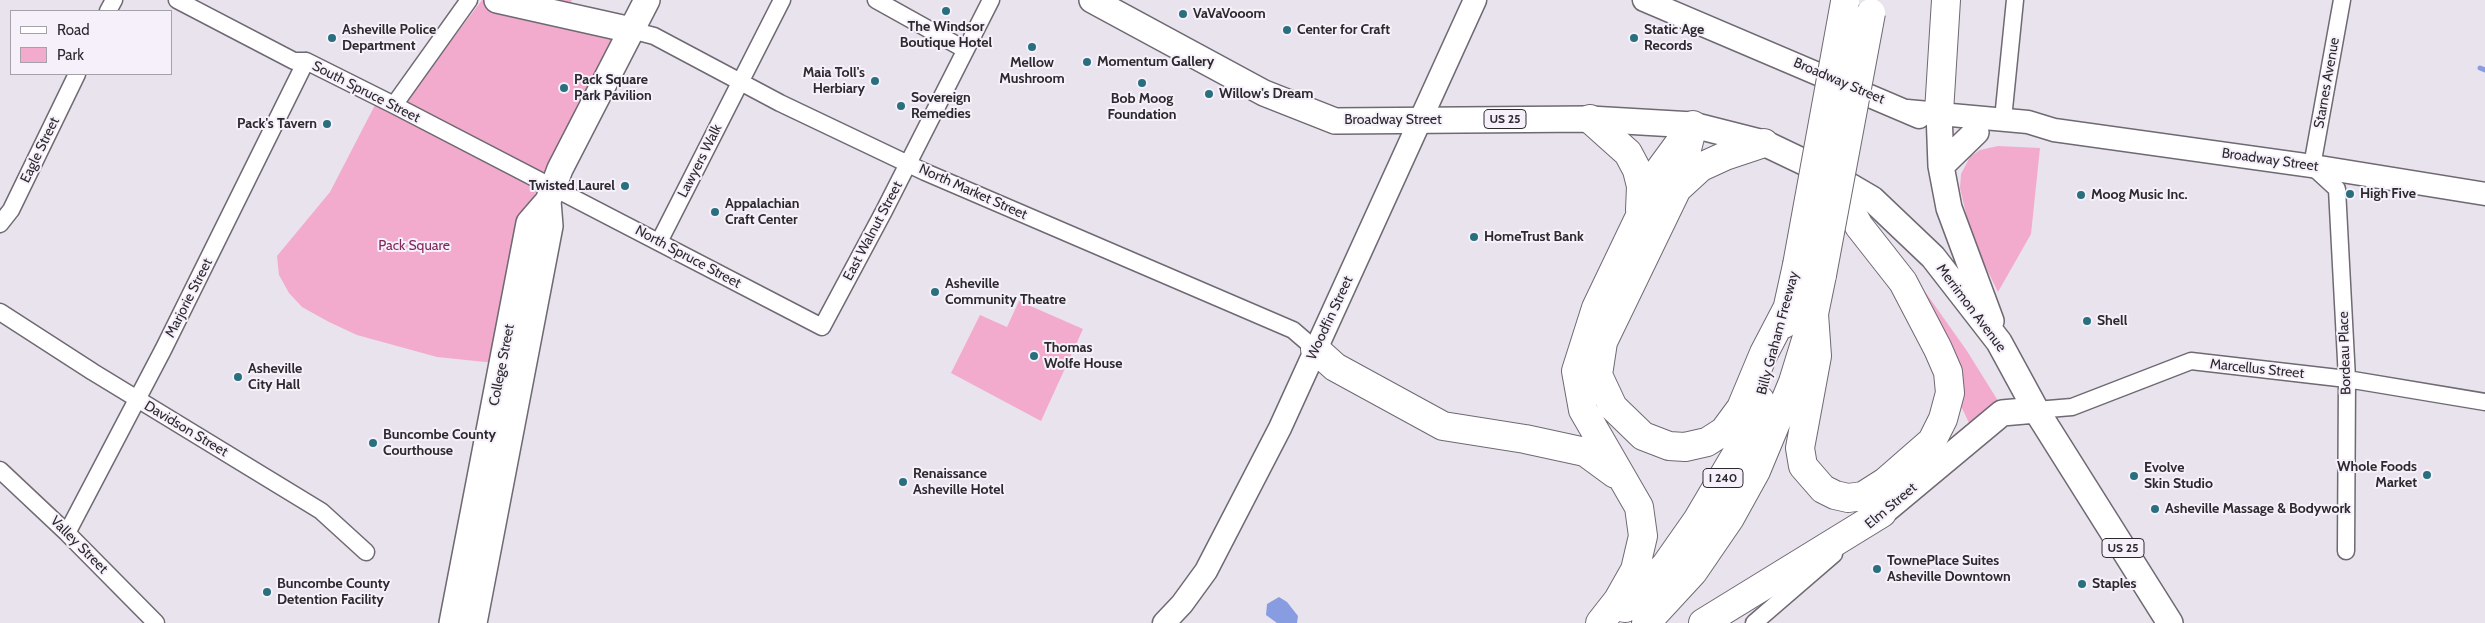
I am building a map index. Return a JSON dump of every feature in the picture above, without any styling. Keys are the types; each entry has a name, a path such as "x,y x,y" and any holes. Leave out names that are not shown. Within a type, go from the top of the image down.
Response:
{"highway":[{"path":"1940,120 1946,0"},
{"name":"Billy Graham Freeway","path":"1646,623 1693,572 1730,518 1756,471 1793,382 1801,310 1797,265 1845,1"},
{"name":"Billy Graham Freeway","path":"1610,623 1664,566 1698,519 1740,448 1767,382 1801,310 1822,275 1872,7"},
{"path":"1590,119 1628,152 1637,170 1641,186 1640,216"},
{"path":"1692,125 1676,189 1603,342 1598,375 1613,408 1643,436 1652,440 1669,446 1685,447 1707,442 1724,431 1741,408 1764,353 1801,310"},
{"path":"1600,623 1618,600 1635,570 1643,536 1639,507 1583,410 1576,371 1596,308 1661,168 1692,125"},
{"path":"1676,189 1701,167 1764,142"},
{"path":"1801,310 1817,356 1800,448 1803,466 1823,489 1835,495 1848,498 1863,496 1885,482 1932,441 1943,419 1950,393 1948,372 1903,282 1859,226 1831,175"},
{"path":"1315,349 1335,366 1443,426 1525,439 1585,452 1623,481"},
{"path":"1703,623 1882,513"}],"main road":[{"path":"497,0 631,30"},
{"name":"College Street","path":"474,623 510,378 530,222 551,195 560,169 647,0"},
{"name":"Broadway Street","path":"1092,0 1264,93 1336,121 1590,119 1692,125"},
{"name":"Woodfin Street","path":"1164,623 1182,604 1220,548 1280,428 1475,0"},
{"name":"Broadway Street","path":"1644,0 1907,111 1976,132 2026,138 2054,130"},
{"path":"1940,120 1941,166 1949,208 1999,342"},
{"name":"Broadway Street","path":"1940,120 2028,122 2054,130 2312,166 2485,194"},
{"name":"Merrimon Avenue","path":"1692,125 1764,142 1831,175 1872,200 1933,257 1999,342 2036,410 2170,623"},
{"path":"1941,166 1976,132"},
{"name":"College Street","path":"452,623 510,378"},
{"name":"Elm Street","path":"1882,513 2002,413 2036,410"}],"street":[{"name":"South Spruce Street","path":"177,0 294,61 306,61 394,105 551,195"},
{"path":"394,105 469,0"},
{"name":"Lawyers Walk","path":"659,242 782,0"},
{"path":"876,0 964,49"},
{"name":"East Walnut Street","path":"822,327 909,164 964,49 991,0"},
{"path":"2003,120 2015,0"},
{"name":"Starnes Avenue","path":"2312,166 2342,0"},
{"name":"North Market Street","path":"631,30 654,36 780,103 909,164 1293,330 1315,349"},
{"name":"Marjorie Street","path":"67,533 138,400 306,61"},
{"name":"Eagle Street","path":"0,224 11,210 77,75"},
{"name":"Bordeau Place","path":"2312,166 2337,190 2347,379 2346,551"},
{"name":"North Spruce Street","path":"551,195 659,242 822,327"},
{"name":"Davidson Street","path":"0,312 138,400 321,511 366,552"},
{"name":"Marcellus Street","path":"2036,410 2072,407 2191,361 2347,379 2485,402"},
{"name":"Valley Street","path":"0,470 67,533 156,623"},
{"name":"Elm Street","path":"1754,623 1882,513"}],"green space":[{"name":"Pack Square","path":"482,0 572,0 558,27 615,40 519,225 495,363 437,357 357,335 329,322 302,307 289,293 279,275 277,256 330,192 375,105 395,115"},
{"path":"1998,146 2040,148 2031,234 1998,292 1972,239 1960,188 1961,174 1970,157 1980,150"},
{"path":"1921,286 1967,351 2000,404 1970,425 1961,406 1962,388 1945,333"},
{"path":"1019,301 1083,329 1041,421 951,373 980,315 1007,327"}],"water":[{"path":"1279,597 1287,602 1298,616 1297,623 1277,623 1266,615 1267,604"}],"waterway":[{"path":"2480,68 2485,70"}],"place":[{"name":"The Windsor Boutique Hotel","path":"946,11"},
{"name":"VaVaVooom","path":"1183,14"},
{"name":"Center for Craft","path":"1287,30"},
{"name":"Asheville Police Department","path":"332,38"},
{"name":"Static Age Records","path":"1634,38"},
{"name":"Mellow Mushroom","path":"1032,47"},
{"name":"Momentum Gallery","path":"1087,62"},
{"name":"Maia Toll's Herbiary","path":"875,81"},
{"name":"Bob Moog Foundation","path":"1142,83"},
{"name":"Pack Square Park Pavilion","path":"564,88"},
{"name":"Willow's Dream","path":"1209,94"},
{"name":"Sovereign Remedies","path":"901,106"},
{"name":"Pack's Tavern","path":"327,124"},
{"name":"Twisted Laurel","path":"625,186"},
{"name":"High Five","path":"2350,194"},
{"name":"Moog Music Inc.","path":"2081,195"},
{"name":"Appalachian Craft Center","path":"715,212"},
{"name":"HomeTrust Bank","path":"1474,237"},
{"name":"Asheville Community Theatre","path":"935,292"},
{"name":"Shell","path":"2087,321"},
{"name":"Thomas Wolfe House","path":"1034,356"},
{"name":"Asheville City Hall","path":"238,377"},
{"name":"Buncombe County Courthouse","path":"373,443"},
{"name":"Whole Foods Market","path":"2427,475"},
{"name":"Evolve Skin Studio","path":"2134,476"},
{"name":"Renaissance Asheville Hotel","path":"903,482"},
{"name":"Asheville Massage & Bodywork","path":"2155,509"},
{"name":"TownePlace Suites Asheville Downtown","path":"1877,569"},
{"name":"Staples","path":"2082,584"},
{"name":"Buncombe County Detention Facility","path":"267,592"}]}
